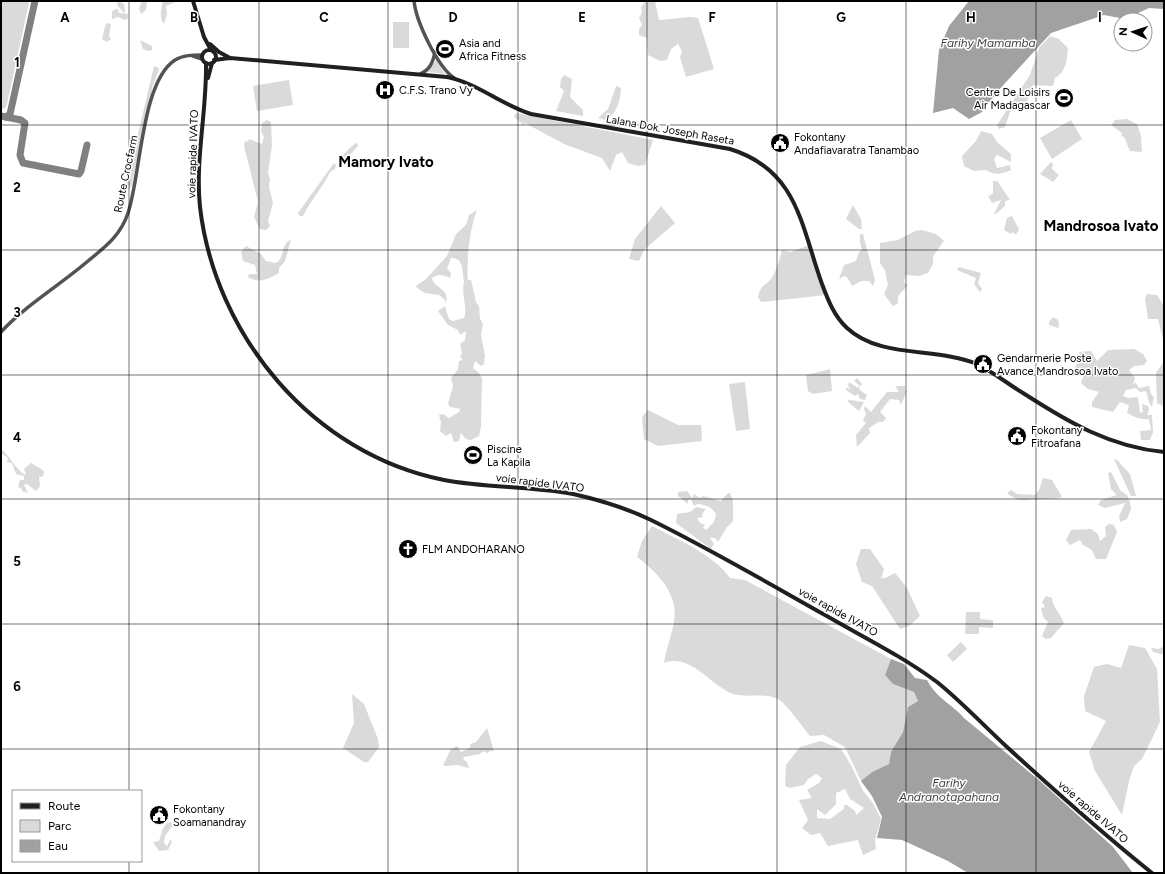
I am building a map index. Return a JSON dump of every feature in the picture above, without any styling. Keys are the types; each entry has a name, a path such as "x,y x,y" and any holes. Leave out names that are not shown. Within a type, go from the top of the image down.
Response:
{"main road":[{"path":"192,1 204,37 212,51 213,61 206,82"},
{"path":"204,37 205,50 202,57 206,63 206,82"},
{"path":"204,37 214,49 230,58"},
{"path":"205,50 230,58"},
{"path":"206,63 230,58"},
{"name":"Lalana Dok. Joseph Raseta","path":"230,58 420,74 455,79 515,109 531,114 730,149 750,156 770,169 789,191 797,208 833,310 847,328 855,334 864,340 878,345 937,354 977,364 1073,425 1119,443 1164,452"},
{"name":"voie rapide IVATO","path":"206,82 200,158 199,194 204,231 214,271 233,317 247,342 268,372 313,417 354,445 392,464 419,474 474,485 526,488 572,494 609,504 650,520 742,568 893,654 932,679 1065,800 1152,873"}],"street":[{"path":"414,1 418,17 435,52 447,72 455,79"},
{"path":"420,74 431,66 435,52"},
{"name":"Route Crocfarm","path":"1,332 108,244 120,230 132,200 151,104 158,79 164,70 176,60 190,55 202,57"}],"green space":[{"path":"1,1 29,1 29,3 7,104 6,107 1,110"},
{"path":"118,1 124,4 124,13 117,5"},
{"path":"142,1 147,1 146,10 141,14 139,8"},
{"path":"163,1 177,1 166,6 167,14 164,24 161,16"},
{"path":"646,1 655,1 659,20 690,17 698,18 714,69 686,77 680,57 682,51 678,44 671,49 667,60 660,61 648,55 647,38 639,35 639,29 642,25 639,18 642,13 641,7"},
{"path":"118,9 119,13 128,14 128,18 125,20 118,17 112,19 112,11"},
{"path":"393,22 409,22 409,48 393,48"},
{"path":"106,23 111,24 109,36 111,39 107,42 102,39"},
{"path":"1050,36 1059,39 1068,48 1064,69 1055,78 1053,86 1033,85 1027,102 1010,112 1005,127 999,129 997,125 1030,75 1039,48"},
{"path":"140,40 152,46 152,50 148,51 143,49"},
{"path":"436,60 445,74 428,72"},
{"path":"154,66 159,68 159,70 153,85 132,185 130,189 125,190"},
{"path":"564,75 572,79 570,97 583,110 583,116 556,111 564,91 560,87 561,79"},
{"path":"289,80 293,105 257,111 253,86"},
{"path":"616,86 621,88 619,103 615,111 605,120 598,118 608,109"},
{"path":"516,113 653,140 645,165 638,166 628,163 622,152 616,155 610,171 602,158 564,144 525,123 524,125 514,117"},
{"path":"1127,119 1137,124 1141,136 1142,152 1130,151 1124,137 1121,136 1122,133 1111,125 1115,120"},
{"path":"267,120 271,122 272,145 268,173 270,179 269,187 273,203 268,221 270,226 266,230 260,229 254,217 258,202 244,146 245,141 248,142 249,139 262,144 264,137 261,132 262,123"},
{"path":"1071,120 1082,139 1052,159 1040,138"},
{"path":"981,131 992,134 997,142 1011,154 1011,162 997,155 994,159 997,168 1010,165 1011,170 996,174 986,170 974,171 964,166 962,156 976,141"},
{"path":"357,143 358,146 348,157 340,161 339,159 354,144"},
{"path":"1051,162 1053,164 1052,169 1059,175 1053,182 1040,174"},
{"path":"334,163 336,165 335,169 330,172 303,216 300,216 298,213"},
{"path":"993,181 997,181 1010,200 1005,201 1005,206 996,214 994,214 1001,200 992,203 987,194 989,196 993,193"},
{"path":"853,205 861,219 862,229 859,229 846,219"},
{"path":"661,206 675,223 644,250 639,261 629,259 635,239"},
{"path":"477,210 468,254 468,280 471,280 476,302 479,306 480,319 483,324 481,335 485,356 484,364 481,366 475,361 473,368 482,378 481,426 479,436 471,440 466,439 461,433 459,441 454,442 451,433 446,436 440,431 441,422 439,415 443,414 449,418 459,412 460,409 450,407 448,404 453,386 451,378 458,369 459,361 463,360 460,356 462,354 460,344 465,340 466,331 460,335 458,330 448,325 438,311 445,306 449,319 453,321 464,318 464,281 462,266 458,260 451,258 447,269 451,273 450,278 436,275 432,278 435,284 446,295 445,304 445,300 439,295 425,293 416,286 426,279 447,256 456,234 466,225 469,215"},
{"path":"1012,216 1019,229 1016,235 1013,232 1011,234 1004,230 1007,218"},
{"path":"922,230 936,234 944,241 933,256 933,264 928,273 919,276 906,275 904,282 908,285 898,296 898,303 893,306 884,294 888,285 885,270 880,263 880,243 898,240 915,231"},
{"path":"860,234 863,234 875,280 873,286 869,281 861,281 852,286 847,277 844,276 839,279 844,265 856,261 859,252 862,250"},
{"path":"291,240 285,261 279,268 279,273 264,280 256,280 248,277 249,274 257,274 255,265 243,261 241,252 246,246 261,254 266,261 276,263 281,258 284,247 288,241"},
{"path":"809,245 826,295 761,302 758,297 760,291 762,287 770,280 778,266 782,250 791,252"},
{"path":"959,267 981,273 978,283 982,289 980,292 974,284 976,278 957,270"},
{"path":"1147,294 1157,295 1164,306 1164,344 1158,319 1148,319 1145,299"},
{"path":"1053,317 1058,320 1058,328 1049,325 1049,322"},
{"path":"1134,349 1143,354 1147,361 1144,365 1134,366 1129,370 1135,378 1133,384 1136,383 1139,388 1149,386 1151,394 1154,397 1152,407 1146,391 1140,392 1136,388 1126,390 1123,396 1129,398 1138,397 1140,413 1143,412 1142,404 1148,406 1149,410 1147,415 1152,415 1153,432 1150,440 1141,440 1140,431 1151,430 1149,419 1132,416 1127,413 1129,405 1120,402 1113,412 1092,407 1092,402 1099,392 1088,389 1081,383 1084,375 1070,376 1078,362 1088,359 1088,356 1081,356 1079,352 1091,351 1097,361 1108,350"},
{"path":"1164,361 1163,406 1157,403 1156,373"},
{"path":"830,369 832,391 813,394 808,391 806,375"},
{"path":"857,378 862,384 859,387 860,390 867,395 865,400 860,399 858,394 855,396 846,390 846,388 850,389 848,385 849,382 858,388 859,385 854,381"},
{"path":"745,382 750,429 736,431 729,384"},
{"path":"895,386 905,386 905,390 907,391 901,405 899,400 890,399 880,412 886,418 883,422 878,422 869,428 870,433 857,447 856,435 866,423 863,420 866,414 864,409 865,406 871,412 887,392 899,392"},
{"path":"847,401 864,402 859,411"},
{"path":"648,410 678,425 701,425 702,441 658,446 644,439 642,417"},
{"path":"1,449 20,471 26,475 24,469 31,463 43,470 44,473 42,477 39,477 40,486 36,491 27,484 24,485 28,493 22,491 22,489 18,487 20,480 24,480 24,476 16,474 12,463 7,462 8,458 1,453"},
{"path":"1114,459 1117,460 1130,474 1136,496 1131,496"},
{"path":"1111,472 1120,490 1127,495 1130,502 1131,509 1127,519 1120,522 1119,516 1125,503 1105,508 1098,505 1101,500 1117,495 1111,489 1108,473"},
{"path":"1043,478 1052,480 1062,497 1051,499 1019,500 1007,493 1011,490 1017,494 1035,495 1039,490"},
{"path":"687,491 692,498 694,494 700,498 703,496 721,501 728,493 730,493 733,501 733,521 727,527 718,542 715,538 710,538 714,544 711,549 676,523 677,514 690,512 696,507 706,509 702,514 703,517 697,518 700,523 705,525 703,528 706,530 714,522 716,514 711,508 698,504 694,506 691,499 688,500 688,504 678,496 678,492"},
{"path":"1109,524 1114,525 1117,532 1106,559 1096,559 1092,550 1083,545 1080,540 1070,545 1066,540 1071,530 1091,529 1098,534 1100,541 1106,536 1105,527"},
{"path":"652,526 705,555 715,562 730,578 745,580 891,659 885,675 893,684 914,692 918,701 908,707 903,732 891,752 889,764 872,772 861,781 845,747 824,735 810,736 790,711 778,699 765,696 744,696 731,693 689,665 673,661 664,663 674,621 675,611 673,602 665,584 637,557 642,541"},
{"path":"861,549 870,549 884,569 881,578 885,578 895,573 907,588 920,616 909,626 900,629 872,586 862,582 856,564"},
{"path":"1046,596 1052,598 1054,605 1064,623 1051,638 1046,639 1042,636 1048,622 1043,617 1041,608 1045,607 1042,602"},
{"path":"966,612 980,612 980,619 993,620 993,628 979,627 979,634 965,634"},
{"path":"961,642 967,649 953,662 947,655"},
{"path":"1129,645 1145,648 1157,669 1160,722 1142,759 1134,766 1129,781 1122,815 1095,771 1089,752 1106,721 1085,711 1084,696 1094,667 1107,664 1121,668"},
{"path":"1164,646 1164,653 1161,654 1153,652 1151,648 1159,649"},
{"path":"352,694 364,704 378,739 379,747 368,762 364,762 343,748 354,723"},
{"path":"487,728 494,751 487,753 483,751 480,754 464,757 463,759 467,762 469,768 457,765 443,765 451,749 457,746 461,752 470,748 470,744 476,742"},
{"path":"821,741 841,749 851,765 863,791 873,803 881,819 875,840 876,849 863,855 858,840 828,846 820,833 811,835 802,828 808,820 799,800 812,798 807,790 819,783 822,778 816,774 808,779 804,785 790,788 785,786 786,765 800,747","holes":["845,789 850,799 864,808 856,815 855,811 847,805 844,805 844,809 830,819 817,818 817,809 825,815 836,804 836,793"]},
{"path":"171,822 172,826 165,836 164,843 167,846 171,839 172,842 168,850 159,851 153,842 159,841 163,828 167,823"}],"water":[{"name":"Farihy Mamamba","path":"969,1 1164,1 1164,9 1149,8 1140,12 1113,12 1113,17 1104,15 1051,33 997,92 982,112 969,119 953,108 933,113 939,50 949,26"},
{"name":"Farihy Andranotapahana","path":"891,659 904,664 915,678 927,680 935,692 1040,781 1113,847 1133,873 968,873 948,861 902,840 877,838 882,817 872,796 861,781 872,772 889,764 891,752 903,732 908,707 918,701 914,692 893,684 885,675"}],"taxiway":[{"path":"6,117 10,114 35,1"},
{"path":"1,116 21,120 25,123 20,155 23,163 79,174 87,145"}],"place":[{"name":"Asia and Africa Fitness","path":"445,49"},
{"name":"C.F.S. Trano Vy","path":"385,90"},
{"name":"Centre De Loisirs Air Madagascar","path":"1064,98"},
{"name":"Fokontany Andafiavaratra Tanambao","path":"780,143"},
{"name":"Gendarmerie Poste Avance Mandrosoa Ivato","path":"983,364"},
{"name":"Fokontany Fitroafana","path":"1017,436"},
{"name":"Piscine La Kapila","path":"473,455"},
{"name":"FLM ANDOHARANO","path":"408,549"},
{"name":"Fokontany Soamanandray","path":"159,815"}],"district":[{"name":"Mamory Ivato","path":"386,162"},
{"name":"Mandrosoa Ivato","path":"1101,226"}]}
